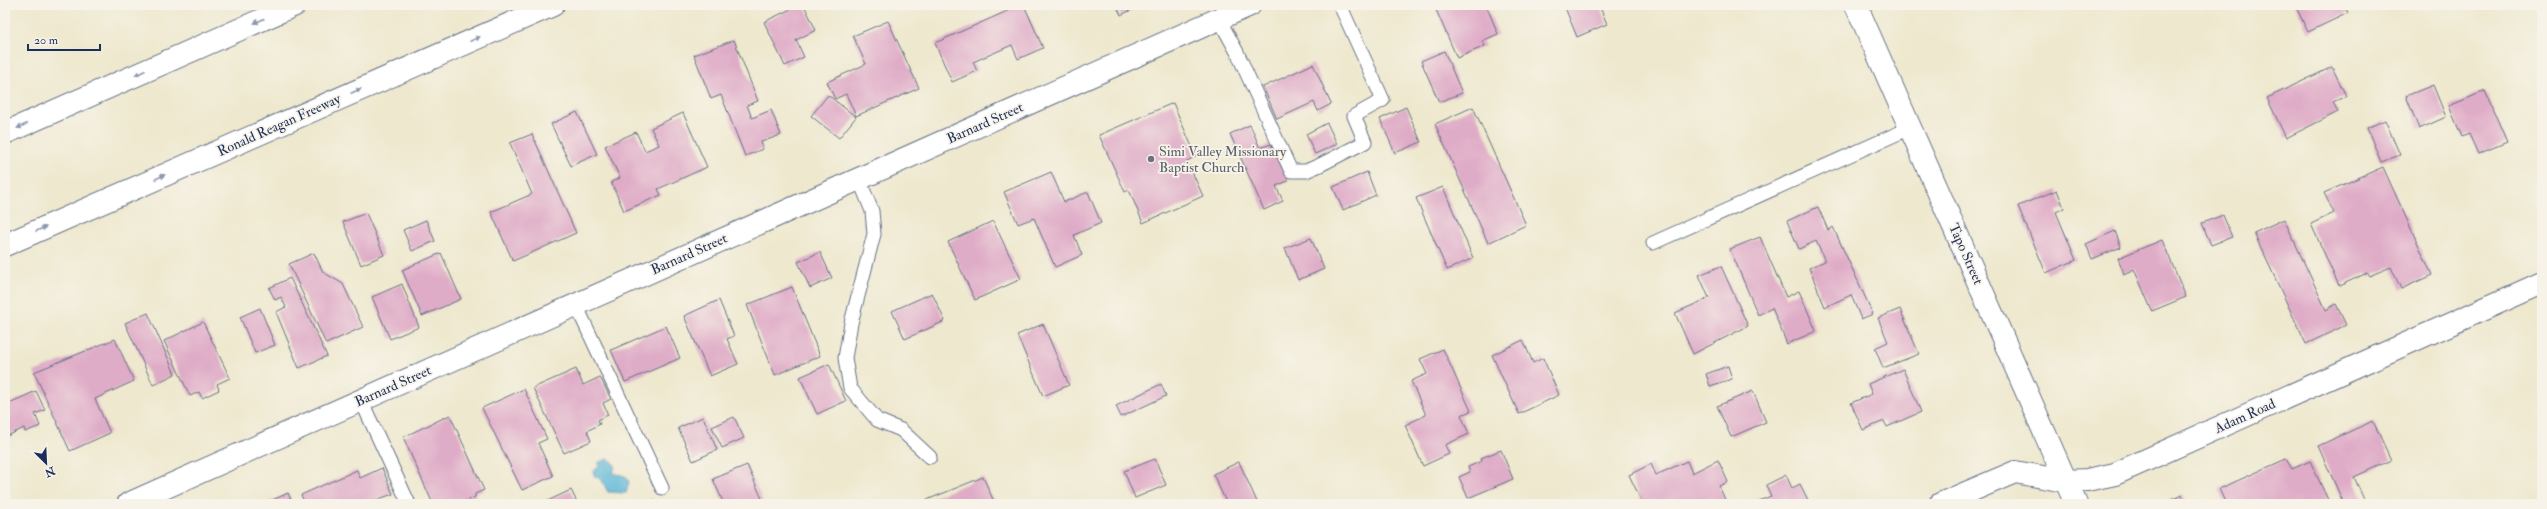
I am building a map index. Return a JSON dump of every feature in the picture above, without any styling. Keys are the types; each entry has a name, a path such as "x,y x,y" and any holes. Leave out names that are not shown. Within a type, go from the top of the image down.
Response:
{"main road":[{"path":"5,133 295,5"},
{"name":"Ronald Reagan Freeway","path":"5,245 553,5"},
{"name":"Barnard Street","path":"128,504 1250,5"},
{"name":"Tapo Street","path":"1856,5 2076,504"},
{"name":"Adam Road","path":"1940,504 2015,472 2065,481 2087,480 2115,474 2542,283"}],"lane":[{"path":"1219,19 1237,52 1291,171 1306,171 1365,142 1354,116 1383,100 1340,5"},
{"path":"1653,243 1910,128"},
{"path":"859,179 872,212 874,234 851,323 845,358 850,388 877,420 901,430 930,457"},
{"path":"576,305 662,488"},
{"path":"361,400 408,504"}],"water":[{"path":"608,459 613,462 615,466 613,473 625,476 629,482 626,493 608,492 601,479 595,477 593,472 599,466 599,462"}],"building":[{"path":"799,5 804,5 816,30 796,40 804,57 785,66 764,22"},
{"path":"1024,5 1043,48 1018,59 1012,45 973,62 977,71 952,82 935,43"},
{"path":"1116,5 1142,5 1121,15"},
{"path":"1434,5 1486,5 1498,34 1482,41 1485,46 1457,58"},
{"path":"1564,5 1599,5 1607,24 1577,37"},
{"path":"2295,5 2344,5 2348,13 2308,32"},
{"path":"888,21 919,88 856,116 846,94 835,99 827,82 866,64 853,36"},
{"path":"734,40 758,101 747,105 752,118 771,110 781,135 761,142 763,149 745,156 721,95 711,99 694,55"},
{"path":"1444,51 1462,93 1439,102 1421,61"},
{"path":"1313,64 1331,104 1318,111 1314,102 1277,119 1263,87"},
{"path":"2332,67 2346,96 2333,102 2338,112 2286,138 2267,98"},
{"path":"2433,85 2446,117 2419,129 2406,96"},
{"path":"2485,91 2507,142 2478,154 2469,134 2462,137 2449,106"},
{"path":"828,95 856,117 839,138 811,116"},
{"path":"1173,103 1196,156 1187,161 1203,196 1143,223 1129,190 1125,192 1099,135"},
{"path":"1406,107 1421,142 1395,153 1380,119"},
{"path":"1473,107 1526,225 1488,243 1435,124"},
{"path":"577,112 597,154 571,166 551,124"},
{"path":"683,113 707,167 658,189 661,195 624,211 611,182 620,178 605,146 636,132 645,151 659,145 651,128"},
{"path":"2385,120 2400,155 2381,162 2367,128"},
{"path":"1327,123 1337,144 1315,154 1306,134"},
{"path":"1250,125 1260,148 1271,144 1288,181 1276,186 1283,201 1264,210 1230,134"},
{"path":"532,134 576,233 513,261 491,212 532,194 510,143"},
{"path":"2383,167 2432,275 2401,289 2391,267 2369,276 2367,273 2339,286 2311,224 2334,213 2324,193"},
{"path":"1051,172 1064,202 1088,192 1101,223 1074,235 1082,255 1055,267 1034,218 1018,224 1004,192"},
{"path":"1367,172 1376,195 1343,210 1333,187"},
{"path":"1443,187 1473,258 1447,270 1416,198"},
{"path":"2057,190 2064,208 2056,212 2076,260 2046,273 2018,206"},
{"path":"1818,207 1828,230 1833,227 1873,314 1861,319 1851,295 1825,307 1809,268 1825,261 1816,241 1799,249 1787,221"},
{"path":"366,213 384,255 361,265 343,222"},
{"path":"2223,215 2232,237 2211,245 2202,223"},
{"path":"2284,219 2326,310 2336,304 2346,325 2306,344 2254,233"},
{"path":"426,220 435,241 412,251 403,230"},
{"path":"993,221 1021,279 975,300 948,242"},
{"path":"2115,231 2121,247 2092,259 2086,244"},
{"path":"1760,237 1786,297 1799,291 1816,331 1787,344 1772,308 1758,315 1730,249"},
{"path":"1311,238 1324,269 1298,280 1285,248"},
{"path":"2162,240 2186,297 2152,311 2134,269 2124,274 2118,258"},
{"path":"820,252 832,278 810,288 798,262"},
{"path":"314,253 323,272 343,284 363,327 326,344 289,264"},
{"path":"441,253 461,299 422,316 402,270"},
{"path":"1721,266 1748,326 1693,354 1675,313 1709,298 1699,275"},
{"path":"290,278 327,356 299,368 276,312 286,307 281,297 275,300 269,288"},
{"path":"402,284 419,327 390,339 372,297"},
{"path":"792,287 820,356 775,375 747,305"},
{"path":"932,293 945,321 905,339 892,311"},
{"path":"719,300 734,336 727,339 738,364 710,376 684,316"},
{"path":"260,308 275,345 255,353 240,317"},
{"path":"1900,309 1919,354 1883,368 1875,348 1888,342 1878,318"},
{"path":"148,313 175,374 153,385 125,323"},
{"path":"203,322 230,378 217,384 219,390 202,398 199,392 190,396 164,341"},
{"path":"1043,324 1069,385 1043,396 1017,335"},
{"path":"666,326 680,358 625,382 611,350"},
{"path":"115,339 134,381 95,399 110,433 70,451 34,372"},
{"path":"1523,340 1533,363 1543,358 1559,395 1519,414 1492,355"},
{"path":"1443,349 1471,411 1461,415 1469,434 1445,445 1449,454 1423,466 1405,425 1426,415 1411,381 1427,374 1420,359"},
{"path":"829,364 846,401 817,414 800,377"},
{"path":"1728,366 1732,379 1710,386 1706,374"},
{"path":"576,369 583,385 600,377 611,399 603,403 608,415 598,420 600,424 587,431 591,441 564,453 533,388"},
{"path":"1903,369 1921,412 1887,427 1884,421 1863,430 1851,403 1872,394 1868,384"},
{"path":"1161,384 1166,396 1121,417 1116,406"},
{"path":"524,389 547,439 538,443 553,476 522,490 482,408"},
{"path":"36,391 45,410 35,414 40,426 25,432 24,428 5,437 5,405"},
{"path":"1753,391 1766,422 1731,437 1717,406"},
{"path":"450,415 484,490 475,494 475,497 460,504 433,504 403,437"},
{"path":"703,417 717,450 693,461 678,428"},
{"path":"734,417 744,438 722,448 712,427"},
{"path":"2373,421 2391,460 2354,477 2366,504 2344,504 2318,446"},
{"path":"1501,450 1513,479 1468,498 1459,477 1470,472 1468,467 1482,461 1481,458"},
{"path":"1155,459 1166,485 1135,498 1124,471"},
{"path":"2286,459 2292,469 2310,461 2330,504 2226,504 2219,489"},
{"path":"1718,460 1728,482 1719,486 1727,504 1643,504 1629,475 1651,464 1656,475 1687,461 1692,473"},
{"path":"1239,462 1258,504 1227,504 1213,474"},
{"path":"747,465 763,501 756,504 724,504 713,479"},
{"path":"382,468 393,494 376,500 378,504 305,504 301,495 357,470 360,478"},
{"path":"1786,475 1792,488 1800,484 1809,502 1761,504 1759,501 1771,496 1766,485"},
{"path":"983,477 995,504 917,504"},
{"path":"571,490 578,504 541,504"},
{"path":"288,493 293,504 264,504"},
{"path":"2182,495 2186,504 2162,504"},
{"path":"654,500 656,504 644,504"}],"place":[{"name":"Simi Valley Missionary Baptist Church","path":"1151,159"}]}
